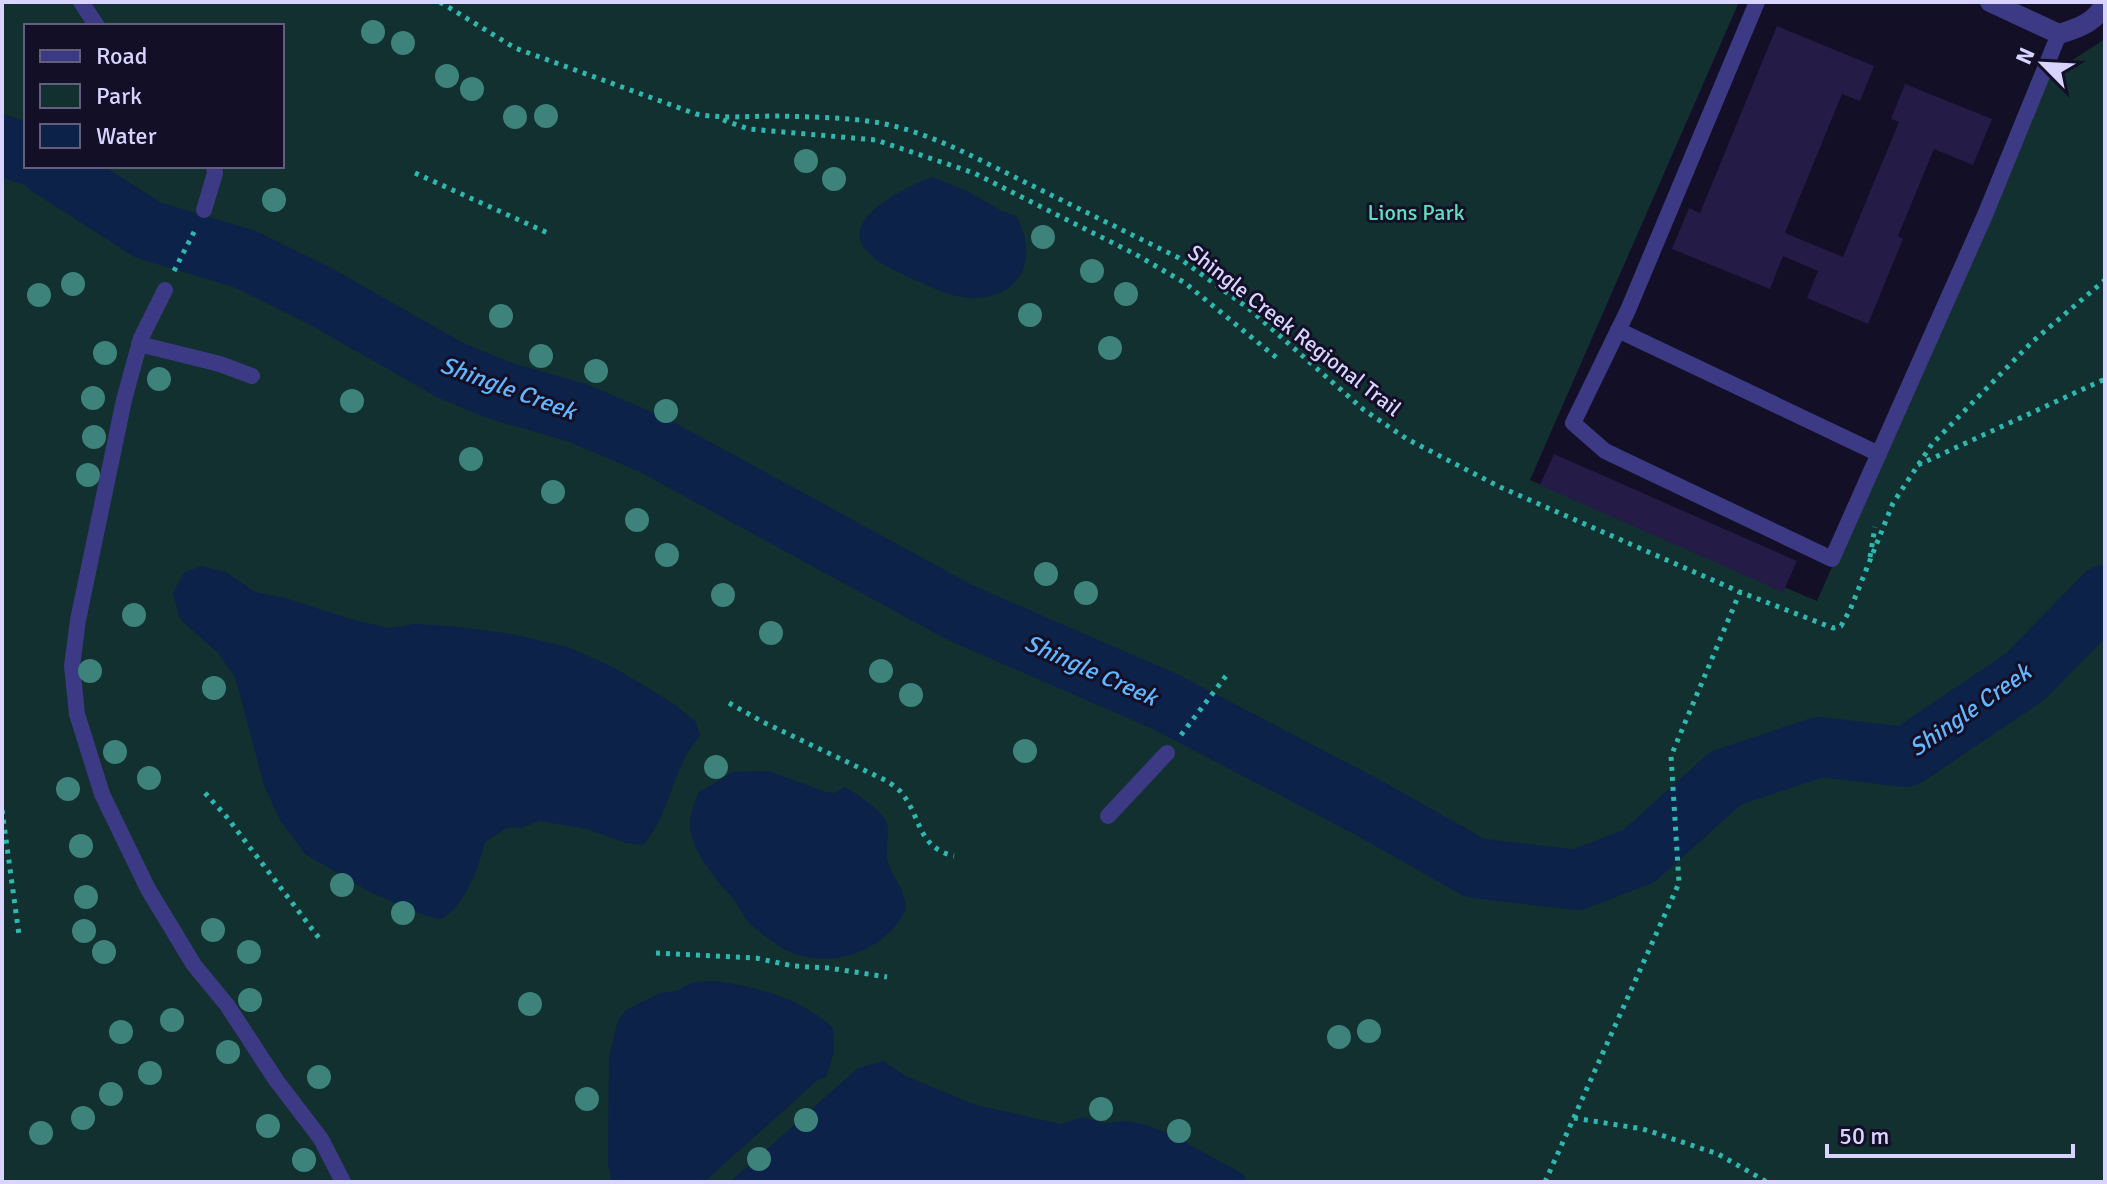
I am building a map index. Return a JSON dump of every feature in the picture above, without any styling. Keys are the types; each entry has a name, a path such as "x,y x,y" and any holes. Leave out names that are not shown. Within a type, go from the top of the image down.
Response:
{"street":[{"path":"1990,2 2059,34 2082,27 2103,8"}],"lane":[{"path":"81,2 96,24"},
{"path":"1757,2 1618,330 1573,423 1605,451 1832,559 1985,215 2059,34"},
{"path":"204,210 214,168"},
{"path":"165,290 139,344 124,400 78,620 72,666 77,714 102,794 148,889 194,965 227,1005 276,1080 321,1139 343,1182"},
{"path":"1618,330 1879,454"},
{"path":"139,344 220,364 252,376"},
{"path":"1108,816 1167,753"}],"path":[{"name":"Shingle Creek Regional Trail","path":"440,2 493,36 537,57 673,107 718,118 795,117 880,124 940,141 1179,258 1248,308 1364,410 1407,439 1500,487 1827,627 1841,626 1869,566 1893,503 1932,444 2021,352 2105,280"},
{"path":"718,118 749,129 876,140 974,173 1135,254 1185,283 1277,358"},
{"path":"415,173 550,234"},
{"path":"165,290 204,210"},
{"path":"1917,466 2105,379"},
{"path":"1545,1182 1679,883 1671,756 1740,592"},
{"path":"1167,753 1229,672"},
{"path":"729,703 885,780 899,790 930,844 938,852 954,856"},
{"path":"205,793 319,938"},
{"path":"2,810 19,935"},
{"path":"656,953 756,958 793,966 887,977"},
{"path":"1574,1118 1643,1129 1718,1154 1767,1182"}],"green space":[{"name":"Lions Park","path":"2,2 1739,2 1530,480 1817,601 2049,75 2105,39 2105,1182 2,1182"}],"water":[{"path":"933,177 1016,216 1023,231 1026,260 1015,282 1004,291 973,298 951,294 878,261 860,240 861,227 880,205 908,187"},
{"path":"202,566 226,572 255,592 389,628 415,624 451,626 511,634 568,647 615,668 674,704 696,722 700,736 683,762 660,818 643,845 626,843 587,829 539,821 521,828 505,829 485,842 475,874 450,913 441,919 426,916 370,892 305,854 280,820 264,785 235,677 218,653 180,619 173,593 183,573"},
{"path":"768,771 826,792 834,793 845,787 869,803 885,819 888,863 903,892 906,909 884,938 851,955 815,958 798,955 781,947 750,924 703,861 690,831 691,814 699,792 733,772"},
{"path":"715,981 793,1001 833,1028 834,1052 826,1077 818,1080 704,1182 612,1182 608,1165 609,1057 618,1020 626,1010 660,993 676,991 693,982"},
{"path":"883,1061 906,1076 973,1104 1060,1124 1083,1117 1104,1123 1126,1121 1143,1124 1168,1133 1243,1174 1248,1182 730,1182 858,1068"}],"building":[{"path":"1777,26 1874,66 1860,101 1842,94 1785,233 1843,257 1899,122 1891,119 1905,84 1992,119 1973,165 1934,149 1898,236 1903,239 1868,324 1807,298 1818,271 1783,256 1770,289 1672,249 1689,208 1700,213"},
{"path":"1554,454 1797,561 1783,592 1540,485"}],"waterway":[{"name":"Shingle Creek","path":"2,145 24,153"},
{"name":"Shingle Creek","path":"51,168 148,230 245,259 320,296 450,370 498,390 578,413 653,445 961,613 1166,702 1371,809 1475,868 1577,880 1639,856 1726,778 1819,747 1906,757 2026,676 2105,595"}]}
